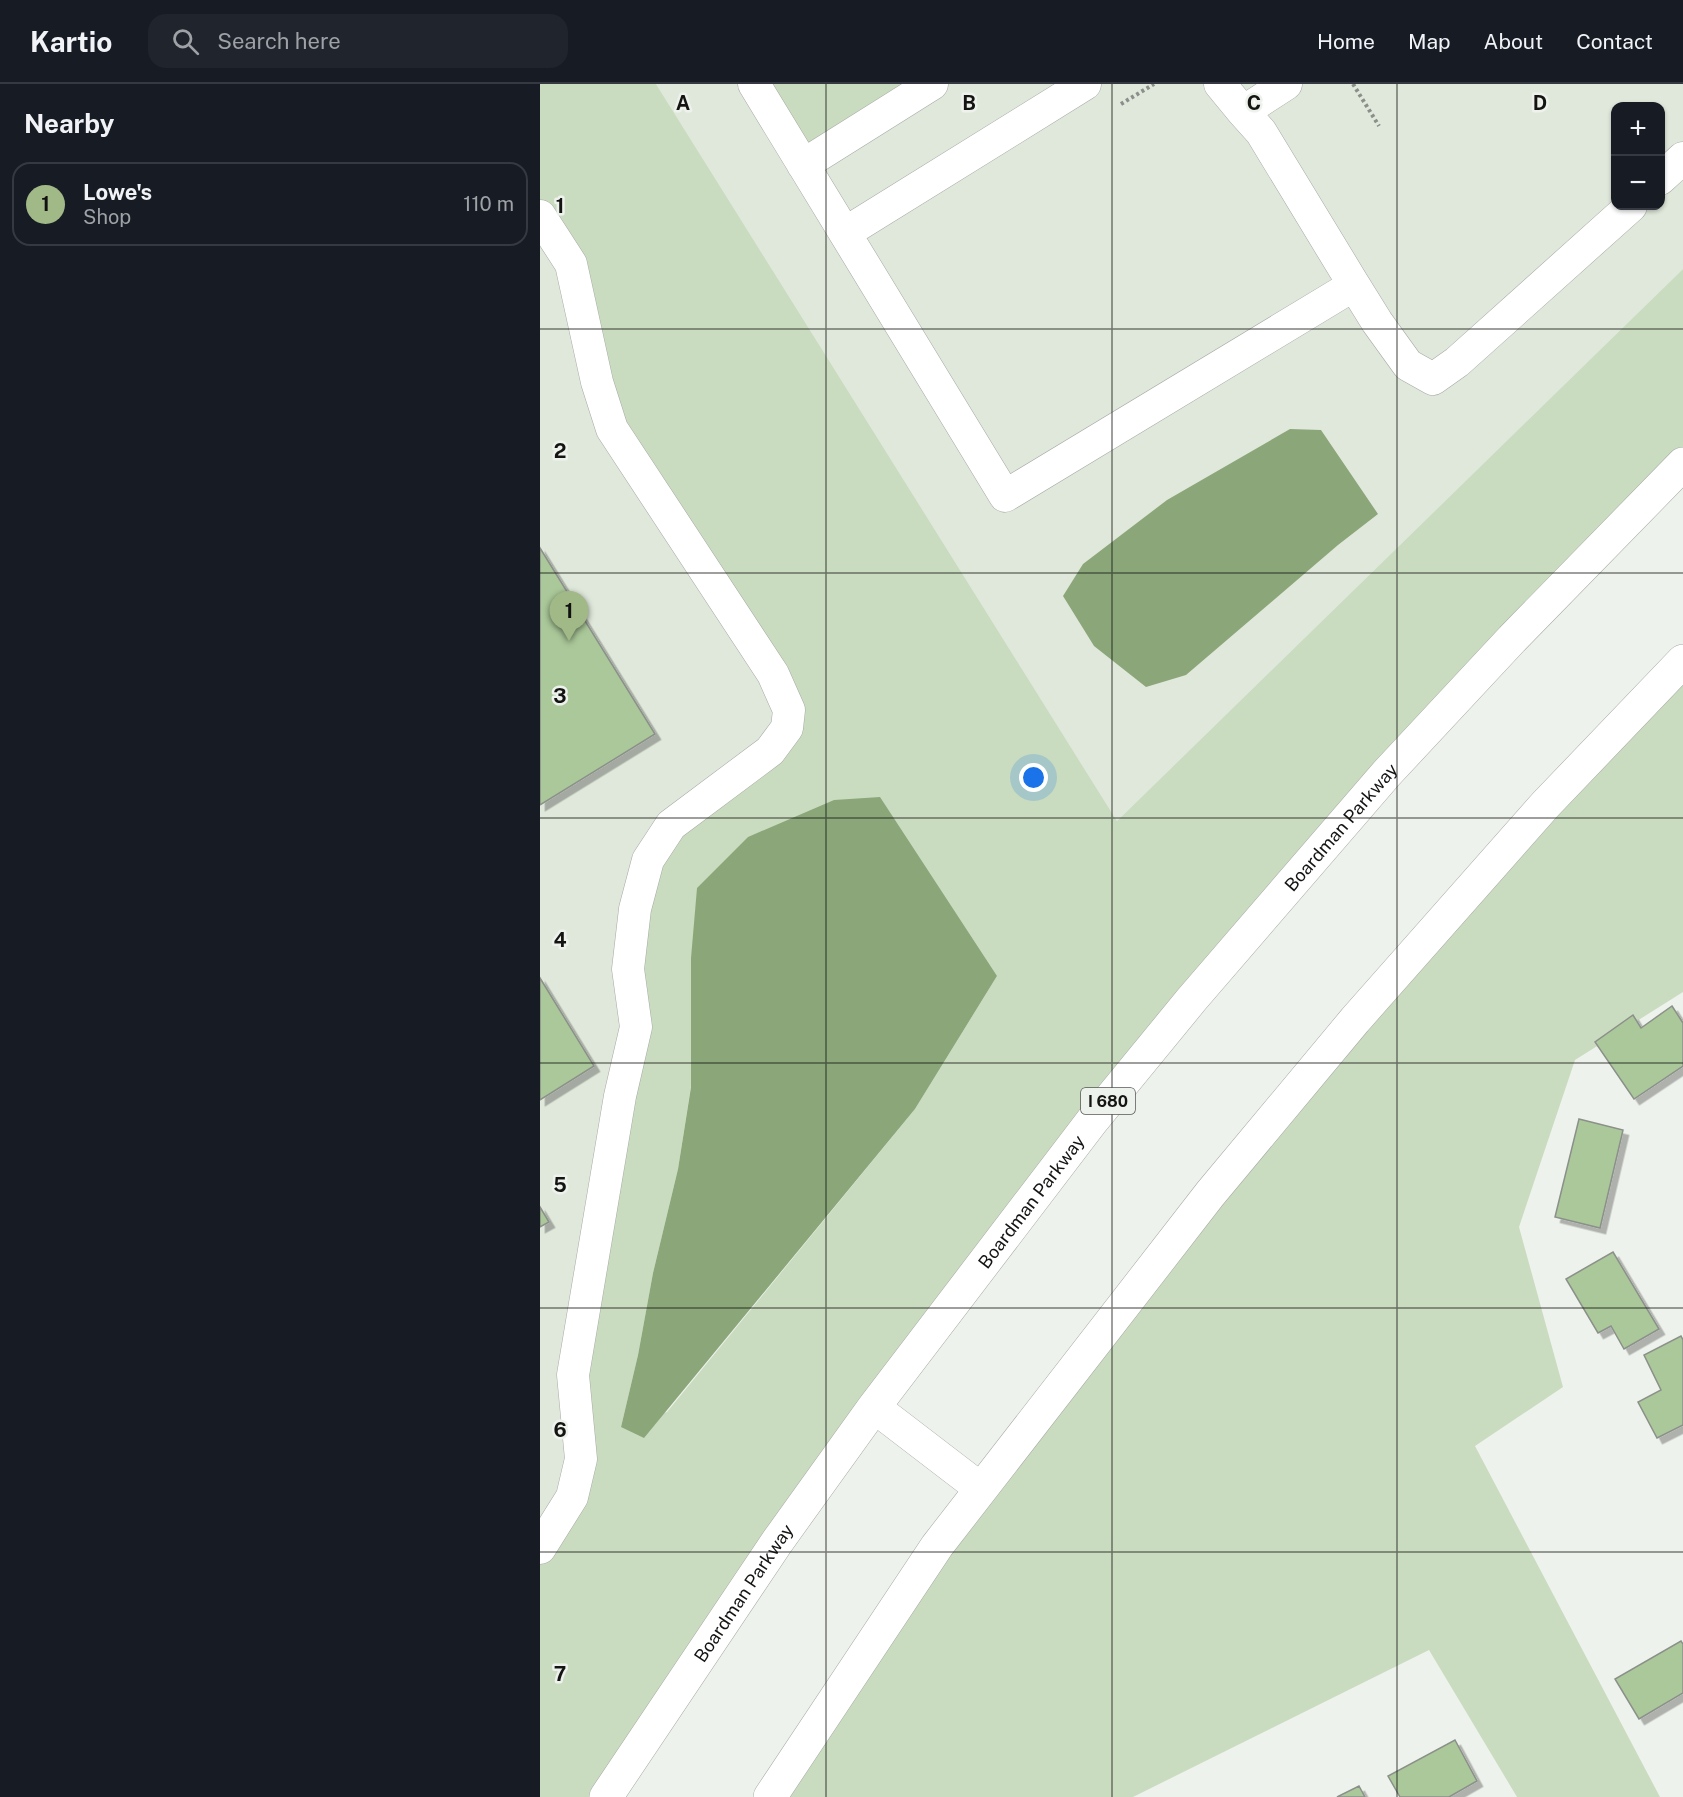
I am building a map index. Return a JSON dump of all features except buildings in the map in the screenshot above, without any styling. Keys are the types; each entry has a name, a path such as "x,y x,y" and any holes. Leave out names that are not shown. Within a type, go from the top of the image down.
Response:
{"highway":[{"name":"Boardman Parkway","path":"606,1797 777,1542 874,1407 1092,1121 1192,999 1404,755 1512,639 1683,464"},
{"path":"770,1797 937,1546 1210,1194 1354,1020 1545,805 1683,661"}],"lane":[{"path":"754,84 1005,496 1354,285"},
{"path":"803,165 932,84"},
{"path":"844,233 1085,84"},
{"path":"1220,84 1261,132 1377,322 1408,365 1433,379 1457,362 1627,210"},
{"path":"1243,112 1286,84"},
{"path":"1665,174 1683,158"},
{"path":"540,216 571,264 597,382 612,429 774,674 789,710 787,728 770,751 671,825 648,860 635,909 628,969 636,1027 620,1096 573,1375 581,1459 572,1497 540,1548"},
{"path":"874,1407 981,1489"}],"path":[{"path":"1121,104 1154,84"},
{"path":"1353,84 1379,126"}],"shaded area":[{"path":"540,84 656,84 1117,821 1683,269 1683,464 1192,999 606,1797 540,1797 540,1548 572,1497 573,1375 648,860 787,728 612,429 540,216","holes":["691,958 997,976 915,1109 667,1412 621,1427 638,1355 653,1273 678,1169 691,1086"]},
{"path":"656,84 1683,84 1683,269 1117,821"},
{"path":"754,84 932,84 803,165"},
{"path":"540,216 789,710 581,1459 540,1548"},
{"path":"1290,429 1321,430 1378,514 1338,545 1186,675 1146,687 1094,646 1063,596 1083,564 1167,500"},
{"path":"1683,661 1683,992 1575,1060 1519,1227 1563,1387 1475,1446 1660,1797 1517,1797 1429,1650 1133,1797 770,1797 1210,1194"},
{"path":"880,797 997,976 915,1109 644,1438 621,1427 638,1355 653,1273 678,1169 691,1087 691,958 697,888 748,837 834,800"}],"place":[{"name":"Lowe's","path":"569,641"}]}
